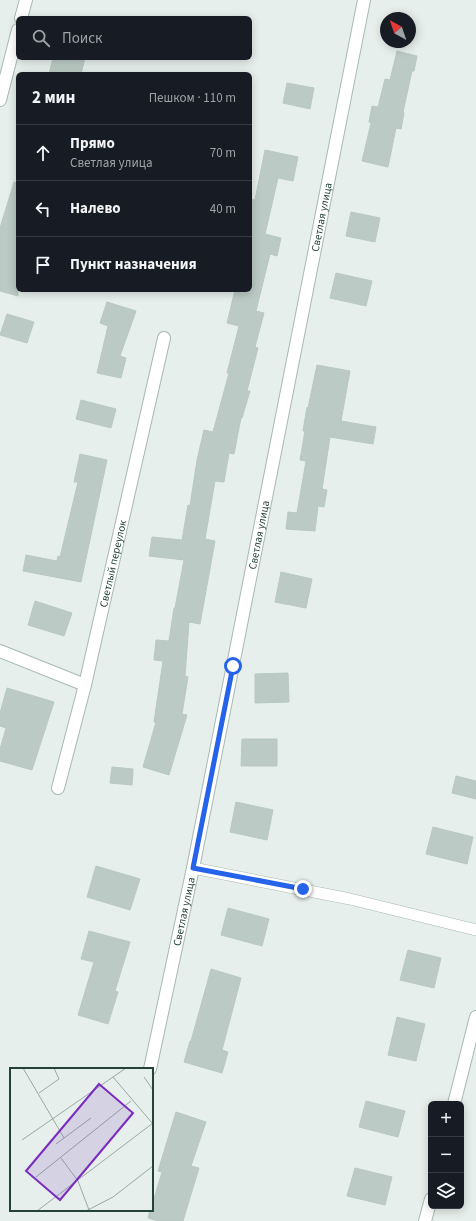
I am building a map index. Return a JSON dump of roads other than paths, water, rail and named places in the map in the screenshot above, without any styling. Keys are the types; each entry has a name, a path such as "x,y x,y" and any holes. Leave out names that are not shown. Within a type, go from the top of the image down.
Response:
{"street":[{"path":"22,16 26,0"},
{"name":"Светлая улица","path":"150,1068 193,868 364,0"},
{"path":"0,100 16,38"},
{"name":"Светлый переулок","path":"58,788 84,685 164,338"},
{"path":"0,651 84,685"},
{"path":"455,1101 476,1017"},
{"path":"425,1221 428,1209"}],"lane":[{"path":"193,868 350,899 476,930"}]}
